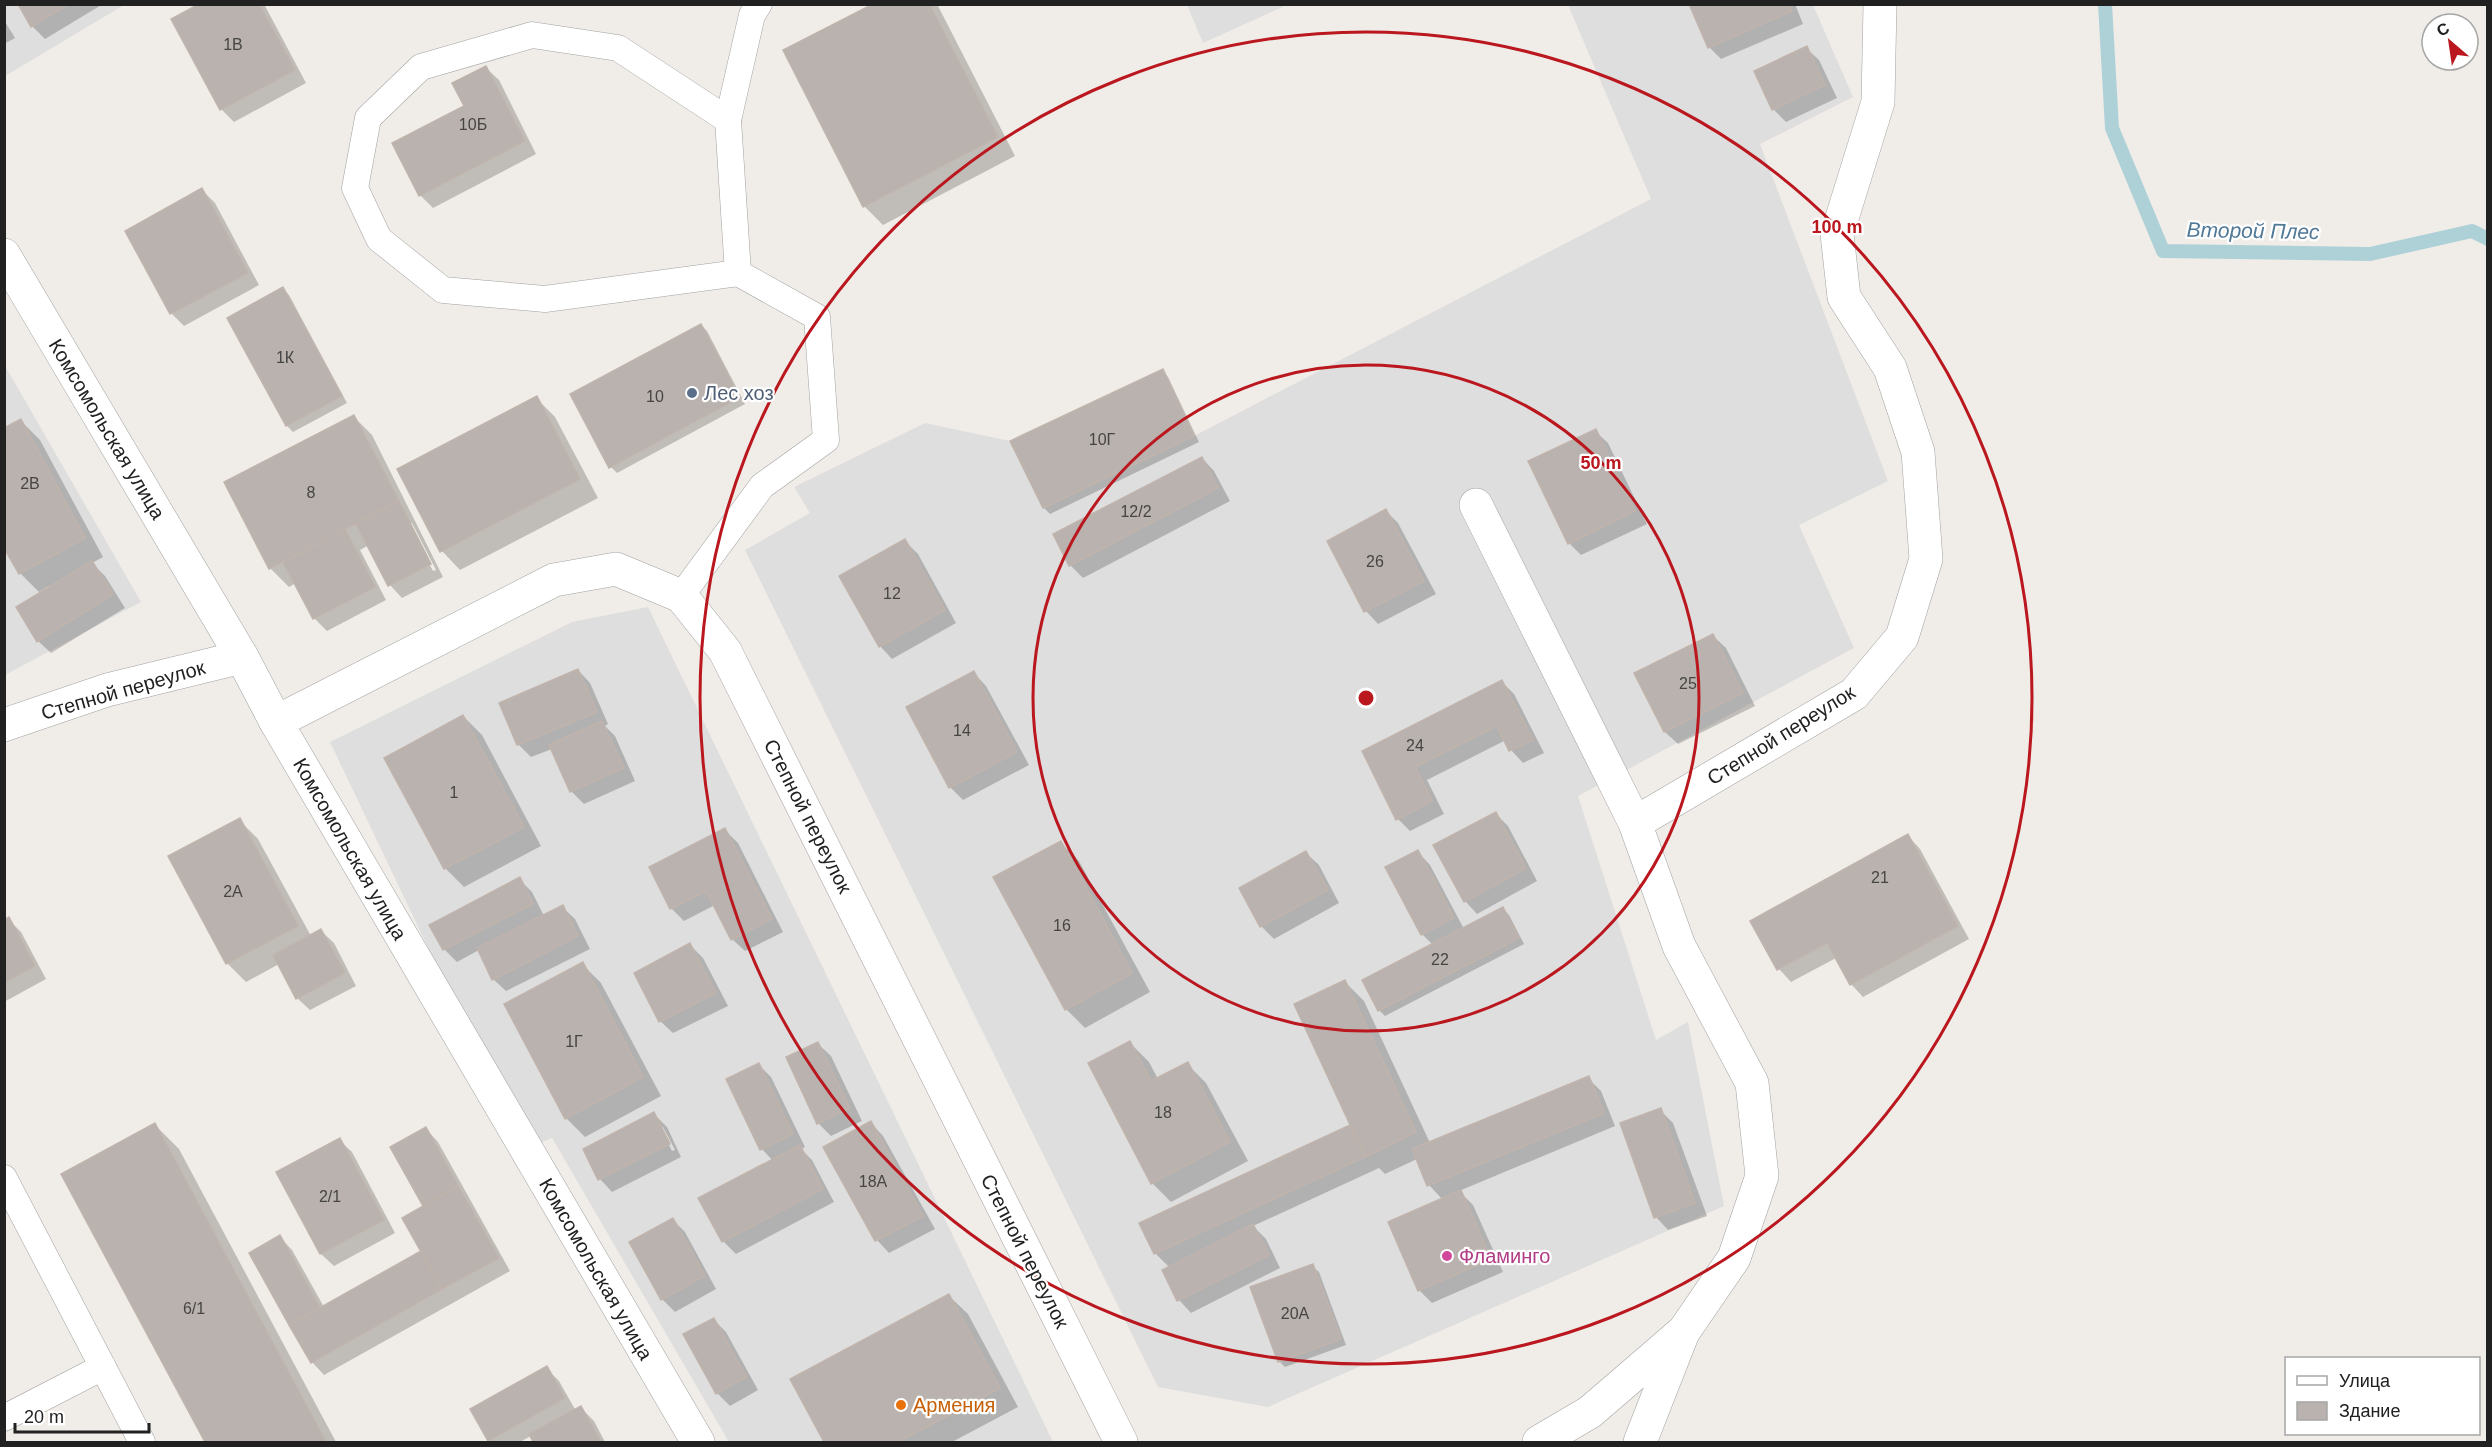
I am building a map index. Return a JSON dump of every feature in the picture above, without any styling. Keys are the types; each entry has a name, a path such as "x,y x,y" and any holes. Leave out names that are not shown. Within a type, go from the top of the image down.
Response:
{"street":[{"name":"Степной переулок","path":"1635,823 1854,694 1902,637 1926,559 1918,452 1890,368 1844,297 1837,234 1878,102 1880,4"},
{"name":"Комсомольская улица","path":"4,255 242,657 276,722 698,1443"},
{"path":"1476,505 1635,823 1679,946 1752,1083 1762,1176 1734,1258 1684,1331 1640,1443"},
{"name":"Степной переулок","path":"276,722 554,580 616,569 681,596 725,651 1121,1443"},
{"name":"Степной переулок","path":"4,725 107,690 242,657"},
{"path":"1539,1443 1590,1412 1684,1331"}],"lane":[{"path":"738,273 728,120 752,15 759,4"},
{"path":"681,596 762,486 826,440 817,317 738,273 545,299 443,290 379,239 355,188 368,118 421,67 532,35 618,48 728,120"},
{"path":"4,1178 142,1443"},
{"path":"4,1418 103,1366"}],"shaded area":[{"path":"5,4 124,5 5,76"},
{"path":"1187,5 1287,5 1203,43"},
{"path":"1568,5 1813,5 1853,97 1760,144 1888,481 1799,525 1854,648 1578,796 1656,1040 1688,1022 1724,1206 1268,1407 1158,1387 745,550 810,513 794,487 925,423 1010,441 1043,508 1194,436 1651,199"},
{"path":"4,364 141,602 5,675 4,675"},
{"path":"648,607 1053,1442 729,1442 552,1138 524,1149 330,742 572,622"}],"building":[{"path":"18,4 69,4 31,27"},
{"path":"199,4 259,4 295,70 220,110 171,19"},
{"path":"873,4 929,4 998,137 863,207 783,50"},
{"path":"1689,4 1789,4 1792,11 1708,48"},
{"path":"1807,46 1825,85 1772,110 1754,71"},
{"path":"486,66 525,141 419,196 392,143 464,106 452,83"},
{"path":"202,188 248,273 170,314 125,231"},
{"path":"283,287 342,396 286,426 227,318"},
{"path":"701,324 740,397 609,468 570,394"},
{"path":"1163,369 1194,436 1043,508 1010,441"},
{"path":"537,396 580,479 440,552 397,469"},
{"path":"354,415 399,501 269,569 224,482"},
{"path":"21,419 85,538 19,574 4,548 4,428"},
{"path":"1596,429 1635,511 1568,544 1528,461"},
{"path":"1202,457 1218,488 1069,566 1053,534"},
{"path":"399,501 431,564 388,586 356,524"},
{"path":"1386,509 1424,581 1364,612 1327,541"},
{"path":"345,529 375,587 313,619 283,562"},
{"path":"905,539 945,610 879,647 839,576"},
{"path":"92,561 113,594 37,642 16,607"},
{"path":"1713,634 1743,693 1664,732 1634,673"},
{"path":"578,669 597,712 517,745 499,703"},
{"path":"974,671 1017,752 949,788 906,707"},
{"path":"1502,680 1533,740 1509,751 1497,726 1415,767 1432,801 1396,820 1362,751"},
{"path":"463,715 524,827 444,869 384,758"},
{"path":"602,721 624,768 570,792 549,745"},
{"path":"1496,812 1526,868 1464,902 1433,845"},
{"path":"240,818 298,926 226,964 168,856"},
{"path":"725,828 772,919 731,940 706,891 670,909 649,867"},
{"path":"1908,834 1958,926 1850,985 1827,943 1777,970 1750,921"},
{"path":"1061,841 1132,973 1065,1010 993,877"},
{"path":"1418,850 1454,918 1421,935 1385,867"},
{"path":"1306,851 1328,890 1260,927 1239,888"},
{"path":"520,877 533,904 443,950 429,925"},
{"path":"563,905 578,936 492,980 477,948"},
{"path":"1503,907 1519,938 1378,1011 1362,980"},
{"path":"9,917 35,966 4,983 4,920"},
{"path":"321,929 345,973 296,999 273,955"},
{"path":"690,943 716,993 659,1022 634,973"},
{"path":"583,962 643,1077 565,1119 504,1004"},
{"path":"1345,980 1416,1132 1365,1157 1294,1004"},
{"path":"1130,1041 1151,1081 1188,1062 1230,1142 1151,1184 1088,1063"},
{"path":"818,1042 850,1108 817,1124 786,1057"},
{"path":"759,1063 793,1134 760,1150 726,1079"},
{"path":"1589,1076 1604,1113 1427,1186 1412,1149"},
{"path":"1661,1108 1695,1203 1654,1218 1620,1123"},
{"path":"654,1112 670,1144 598,1180 583,1149"},
{"path":"871,1121 923,1216 875,1241 823,1147"},
{"path":"155,1123 326,1442 205,1442 61,1174"},
{"path":"1350,1125 1365,1157 1154,1254 1139,1223"},
{"path":"426,1127 458,1186 423,1206 390,1147"},
{"path":"340,1138 384,1220 320,1254 276,1172"},
{"path":"800,1145 823,1189 722,1242 698,1198"},
{"path":"458,1186 499,1258 442,1289 402,1218"},
{"path":"1461,1190 1491,1259 1418,1291 1388,1222"},
{"path":"673,1218 705,1276 661,1300 629,1242"},
{"path":"1253,1224 1269,1255 1177,1301 1162,1270"},
{"path":"280,1235 320,1308 289,1325 249,1253"},
{"path":"421,1251 442,1289 311,1363 289,1325"},
{"path":"1313,1264 1341,1339 1278,1362 1250,1287"},
{"path":"949,1294 1000,1388 898,1442 824,1442 790,1379"},
{"path":"714,1318 746,1377 716,1394 683,1334"},
{"path":"547,1366 565,1398 488,1441 470,1409"},
{"path":"581,1406 601,1442 533,1442 529,1434"}],"waterway":[{"name":"Второй Плес","path":"2105,4 2112,128 2163,251 2370,254 2472,231 2488,239"}],"place":[{"name":"Лес хоз","path":"692,393"},
{"name":"Фламинго","path":"1447,1256"},
{"name":"Армения","path":"901,1405"}]}
